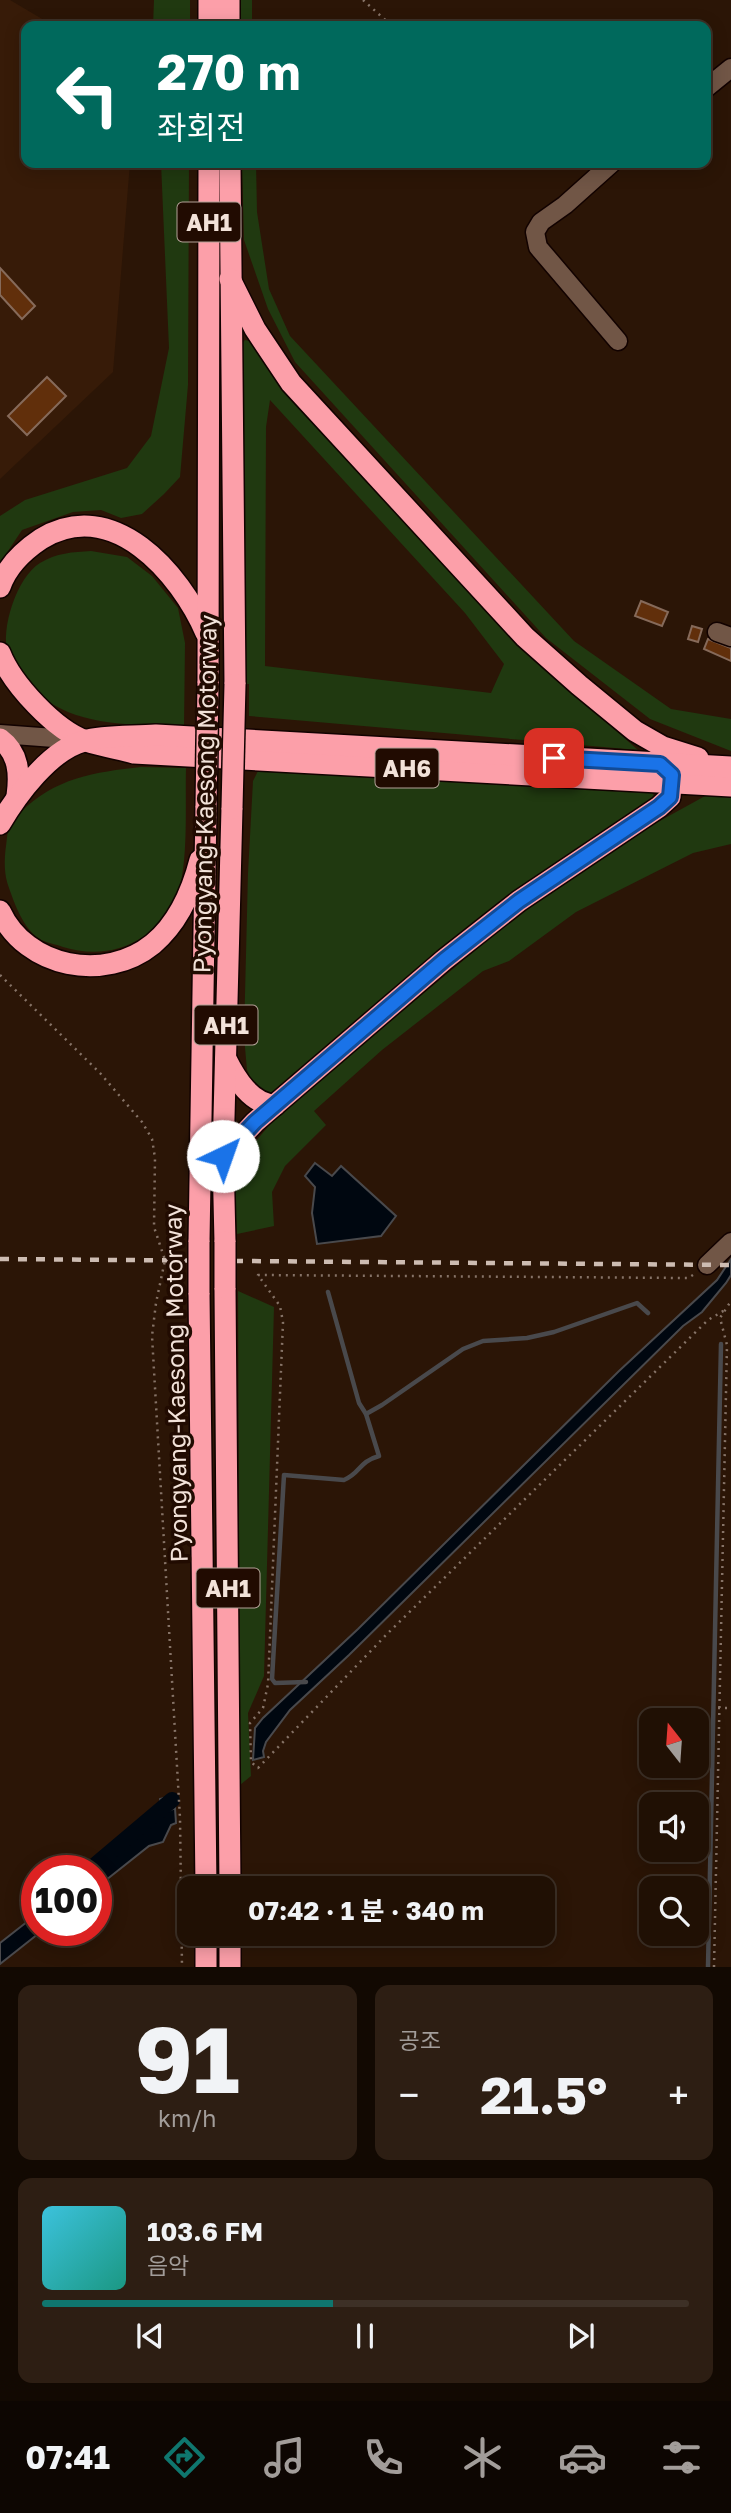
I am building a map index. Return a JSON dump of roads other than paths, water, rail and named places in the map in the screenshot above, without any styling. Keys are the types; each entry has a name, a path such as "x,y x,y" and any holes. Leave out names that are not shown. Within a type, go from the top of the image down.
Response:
{"highway":[{"path":"209,0 209,21"},
{"path":"229,0 229,21"},
{"name":"Pyongyang-Kaesong Motorway","path":"209,168 220,280 235,684 223,1156 230,1876"},
{"name":"Pyongyang-Kaesong Motorway","path":"206,1876 199,1242 208,639 220,280 230,168"},
{"path":"220,280 291,383 525,637 635,731 663,747 730,774"},
{"path":"0,587 24,551 46,536 74,527 103,528 131,539 154,557 188,600 208,639"},
{"path":"0,653 17,684 34,703 85,741 45,766 29,780 0,824"},
{"name":"AH6","path":"85,741 156,735 660,764 730,774"},
{"path":"0,739 8,745 15,758 19,778 17,796"},
{"name":"AH6","path":"85,741 134,753 673,782 730,774"},
{"path":"223,1156 237,1139 275,1105 444,960 519,901 659,807 670,797 673,782 672,775 660,764"},
{"path":"0,911 22,940 47,957 77,966 93,967 124,960 151,945 173,922 185,903 197,874 207,834"},
{"path":"226,1058 243,1087 266,1104 275,1105"},
{"path":"206,1946 206,1967"},
{"path":"230,1946 230,1967"}],"street":[{"path":"711,84 731,68"},
{"path":"606,168 565,205 541,222 535,232 538,247 618,341"},
{"path":"0,734 85,741"},
{"path":"706,1265 731,1241"}],"waterway":[{"path":"306,1682 275,1683 272,1679 284,1475 344,1480 367,1461 379,1456 366,1414 359,1403 328,1292"},
{"path":"366,1414 463,1349 483,1341 527,1338 554,1332 637,1303 648,1313"},
{"path":"708,1967 721,1344"},
{"path":"107,1855 172,1800"}],"railway":[{"path":"0,1259 731,1265"}]}
